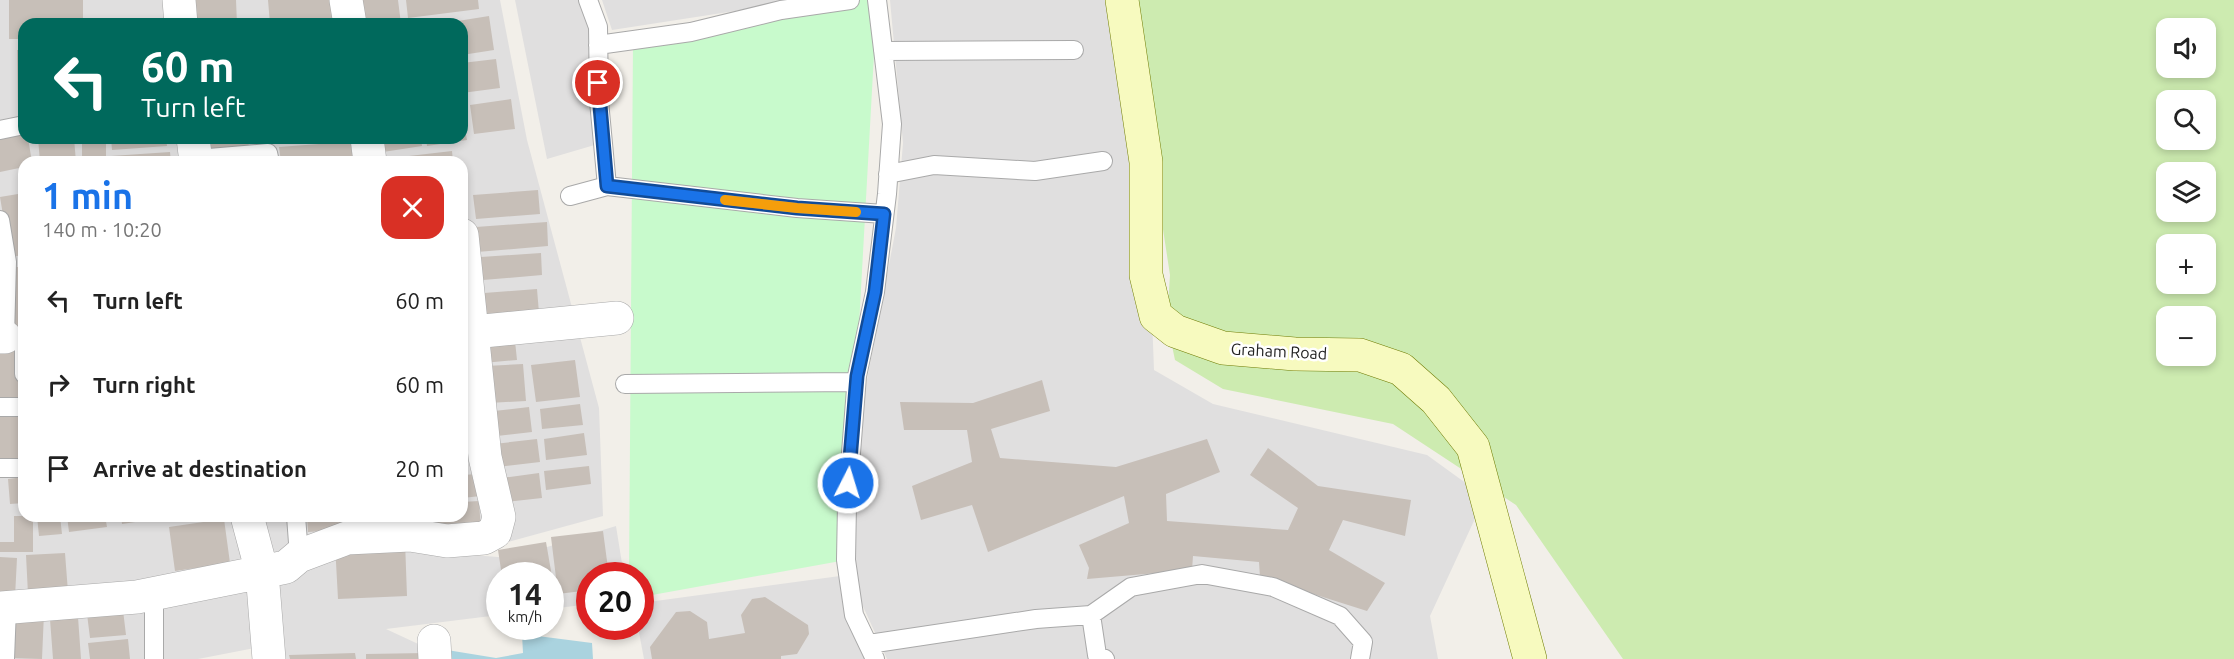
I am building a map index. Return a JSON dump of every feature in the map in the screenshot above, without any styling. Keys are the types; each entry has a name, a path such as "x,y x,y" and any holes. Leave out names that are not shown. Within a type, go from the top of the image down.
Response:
{"street":[{"path":"179,0 180,18"},
{"path":"346,0 349,18"},
{"name":"Graham Road","path":"1122,0 1146,162 1146,275 1156,316 1175,331 1223,348 1296,354 1360,355 1401,369 1436,400 1473,447 1530,659"},
{"path":"4,608 137,597 262,573 286,567 299,556 347,537 385,526 410,535 447,541 484,538 495,532 500,517 485,457 468,288"},
{"path":"473,332 617,318"},
{"path":"249,522 262,573 269,659"}],"lane":[{"path":"588,0 598,27 599,102 607,186"},
{"path":"598,45 691,32 781,10 850,0"},
{"path":"877,0 892,124 875,292 856,382 847,504 846,560 854,615 872,651 1036,619 1091,615 1131,587 1202,574 1273,587 1340,616 1363,642 1360,659"},
{"path":"883,51 1074,50"},
{"path":"0,130 18,126"},
{"path":"195,153 268,153 269,156"},
{"path":"888,174 934,165 1035,171 1103,161"},
{"path":"570,196 607,186 797,208 884,214"},
{"path":"0,220 16,260 3,291 18,355"},
{"path":"625,384 856,382"},
{"path":"0,407 18,407"},
{"path":"0,468 18,468"},
{"path":"296,522 299,556"},
{"path":"154,593 154,659"},
{"path":"4,608 5,659"},
{"path":"1091,615 1097,654 1105,659"}],"shaded area":[{"path":"0,0 173,0 175,18 18,18 18,144 189,144 189,156 18,156 18,522 240,522 252,566 0,602"},
{"path":"186,0 500,0 527,140 599,408 603,516 497,545 387,537 270,563 258,522 468,522 468,156 204,156 205,144 468,144 468,18 188,18"},
{"path":"515,0 584,0 593,23 598,144 547,159"},
{"path":"602,0 806,0 612,30"},
{"path":"890,0 1113,0 1150,265 1154,370 1213,404 1427,455 1485,497 1430,616 1438,659 887,659 861,602 852,532 865,390 896,228 903,143"},
{"path":"616,526 622,562 576,562 576,606 564,607 564,562 486,562 486,617 386,629 429,649 431,659 284,659 278,577 327,553 386,548 511,558"},
{"path":"840,576 868,659 644,659 640,640 654,640 654,601"},
{"path":"257,582 260,647 198,659 0,659 25,618"}],"green space":[{"path":"856,0 877,0 846,560 654,595 654,562 629,562 633,43"},
{"path":"1128,0 2234,0 2234,659 1623,659 1516,505 1393,424 1223,389 1175,360 1167,322 1170,275"}],"water":[{"path":"564,639 592,643 593,659 449,659 447,650 496,658 523,653 522,640"}],"building":[{"path":"9,0 83,0 83,18 18,18 18,39 9,39"},
{"path":"182,0 236,0 237,18 184,18"},
{"path":"268,0 331,0 332,18 270,18"},
{"path":"358,0 398,0 400,18 360,18"},
{"path":"406,0 478,0 479,9 408,18"},
{"path":"489,16 494,50 468,54 468,19"},
{"path":"17,50 18,50 18,113"},
{"path":"496,59 500,88 468,92 468,62"},
{"path":"511,99 515,129 474,134 470,105"},
{"path":"18,129 18,144 29,144 31,156 18,156 18,168 0,172 0,133"},
{"path":"38,144 74,144 76,156 40,156"},
{"path":"82,144 106,144 106,156 82,156"},
{"path":"112,144 167,144 167,146 112,150"},
{"path":"199,144 249,144 249,148 200,152"},
{"path":"359,144 360,156 280,156 279,147"},
{"path":"382,144 422,144 422,146 383,152"},
{"path":"452,151 452,156 409,156"},
{"path":"170,152 170,156 111,156"},
{"path":"538,190 540,214 476,219 473,195"},
{"path":"18,194 18,256 10,257 0,197"},
{"path":"547,222 548,246 477,252 476,227"},
{"path":"541,253 542,275 483,280 481,257"},
{"path":"11,267 18,267 18,333 14,333"},
{"path":"537,289 539,313 486,317 484,293"},
{"path":"0,339 18,340 18,404 0,403"},
{"path":"515,341 517,360 483,363 482,344"},
{"path":"575,360 580,397 536,402 531,365"},
{"path":"523,364 526,401 489,403 486,366"},
{"path":"1042,380 1050,411 991,429 1000,458 1116,467 1207,439 1220,472 1166,494 1167,521 1288,530 1298,508 1250,475 1268,448 1318,486 1411,500 1405,536 1343,520 1329,550 1385,583 1367,611 1260,577 1259,562 1193,556 1192,570 1087,579 1089,568 1079,545 1129,523 1124,496 988,552 972,505 921,520 912,486 972,462 967,430 904,430 900,402 973,403"},
{"path":"580,404 583,425 542,429 540,409"},
{"path":"529,407 532,432 497,436 494,411"},
{"path":"0,412 18,413 18,461 0,460"},
{"path":"468,414 470,414 473,442 468,443"},
{"path":"584,433 587,455 546,460 544,439"},
{"path":"537,439 540,462 497,467 494,444"},
{"path":"589,466 591,484 546,490 544,471"},
{"path":"539,473 542,498 497,503 494,479"},
{"path":"478,474 481,496 468,497 468,475"},
{"path":"18,478 18,503 10,504 8,479"},
{"path":"479,501 481,531 426,536 425,522 468,522 468,502"},
{"path":"14,516 18,516 18,522 33,522 33,552 0,552 0,542 14,542"},
{"path":"38,522 61,522 62,534 39,536"},
{"path":"68,522 106,522 107,527 69,532"},
{"path":"203,522 224,522 230,563 175,571 169,527"},
{"path":"307,522 380,522 380,527 308,532"},
{"path":"388,522 419,522 420,529 389,531"},
{"path":"603,531 607,562 576,562 576,592 564,593 564,562 554,562 551,537"},
{"path":"405,541 407,596 338,599 335,544"},
{"path":"546,542 549,562 500,562 498,550"},
{"path":"65,553 68,592 28,594 26,555"},
{"path":"0,557 17,558 15,597 0,596"},
{"path":"765,597 808,625 809,634 797,654 781,656 781,659 652,659 650,647 676,612 690,611 707,622 709,639 745,633 741,615 752,599"},
{"path":"122,602 126,635 90,638 86,606"},
{"path":"10,612 44,613 42,659 8,658"},
{"path":"78,617 81,659 53,659 50,619"},
{"path":"128,639 130,659 90,659 88,643"},
{"path":"355,653 356,659 290,659 289,655"},
{"path":"425,653 425,659 366,659 366,654"}],"slow traffic":[{"path":"725,200 856,212"}],"route":[{"path":"598,83 607,186 797,208 884,214 875,292 857,376 848,483"}]}
